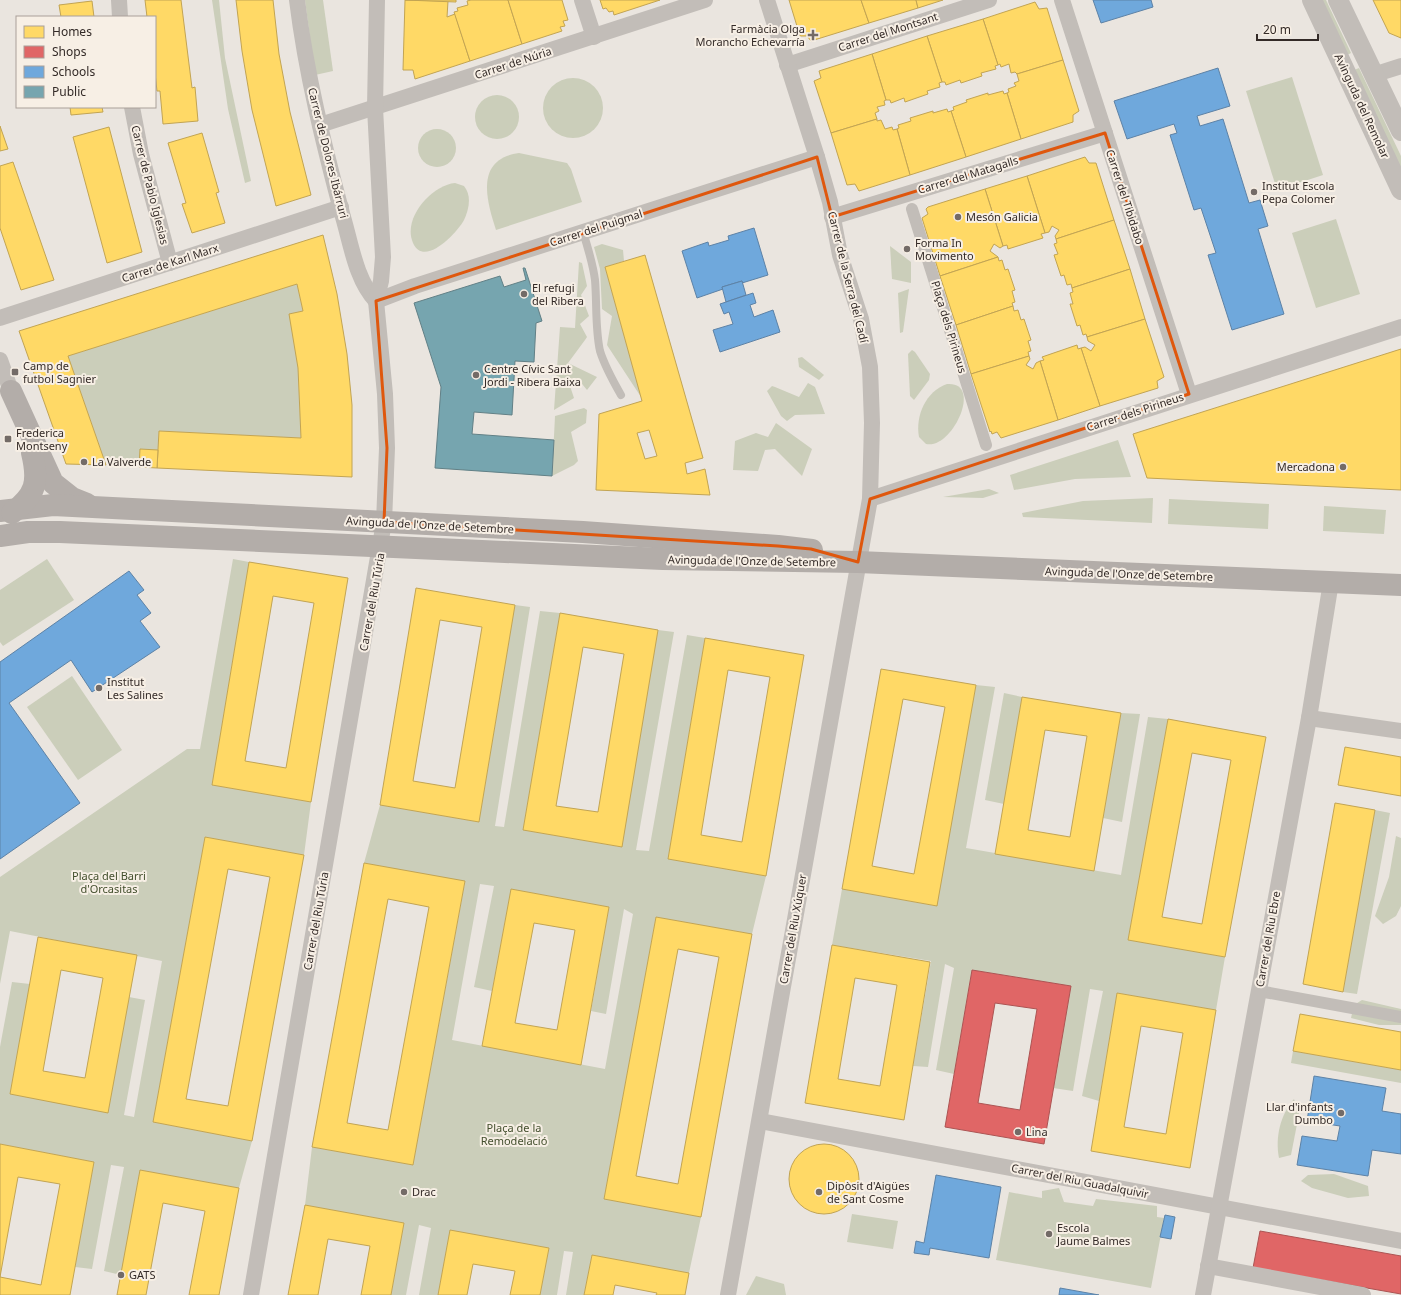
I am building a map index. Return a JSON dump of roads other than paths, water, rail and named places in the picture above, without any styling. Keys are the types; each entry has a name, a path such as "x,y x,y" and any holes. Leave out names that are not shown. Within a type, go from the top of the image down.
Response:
{"main road":[{"path":"0,522 6,506 34,490 36,472 29,440 11,392"},
{"path":"11,392 53,483 72,498 95,507"},
{"name":"Avinguda de l'Onze de Setembre","path":"6,506 53,505 583,532 811,549 858,562"},
{"name":"Avinguda de l'Onze de Setembre","path":"0,536 28,532 60,532 663,559 858,562 1401,585"}],"street":[{"path":"119,0 120,16"},
{"name":"Carrer de Dolores Ibárruri","path":"297,0 320,125 341,207 357,266 366,287 376,301"},
{"name":"Carrer de Dolores Ibárruri","path":"377,0 375,108 383,257 381,286 376,301 385,394 387,448 384,522 381,546"},
{"path":"582,0 594,37"},
{"name":"Carrer de Núria","path":"320,125 705,0"},
{"name":"Carrer de la Serra del Cadí","path":"767,0 817,157 840,255 861,319 870,367 872,423 870,499 858,562"},
{"name":"Carrer del Montsant","path":"788,65 989,0"},
{"name":"Carrer del Tibidabo","path":"1062,0 1189,394"},
{"name":"Avinguda del Remolar","path":"1312,0 1401,190"},
{"path":"1338,0 1401,131"},
{"path":"1373,75 1401,66"},
{"name":"Carrer de Pablo Iglesias","path":"132,108 141,154 170,263"},
{"name":"Carrer del Matagalls","path":"832,217 1105,133"},
{"name":"Carrer del Puigmal","path":"376,301 415,286 817,157"},
{"name":"Carrer de Karl Marx","path":"0,318 341,207"},
{"name":"Plaça dels Pirineus","path":"912,209 986,445"},
{"name":"Carrer dels Pirineus","path":"870,499 1189,394 1401,327"},
{"path":"0,360 11,392"},
{"name":"Carrer del Riu Túria","path":"251,1295 381,546"},
{"name":"Carrer del Riu Xúquer","path":"728,1295 858,562"},
{"name":"Carrer del Riu Ebre","path":"1203,1295 1309,718 1331,582"},
{"path":"1309,718 1401,731"},
{"path":"1259,990 1401,1017"},
{"name":"Carrer del Riu Guadalquivir","path":"760,1121 1401,1241"},
{"path":"1208,1266 1363,1295"}],"lane":[{"path":"583,232 592,260 595,279 597,329 600,351 608,371 621,395"}],"place":[{"name":"Farmàcia Olga Morancho Echevarría","path":"813,35"},
{"name":"Institut Escola Pepa Colomer","path":"1254,192"},
{"name":"Mesón Galicia","path":"958,217"},
{"name":"Forma In Movimento","path":"907,249"},
{"name":"El refugi del Ribera","path":"524,294"},
{"name":"Camp de futbol Sagnier","path":"15,372"},
{"name":"Centre Cívic Sant Jordi - Ribera Baixa","path":"476,375"},
{"name":"Frederica Montseny","path":"8,439"},
{"name":"La Valverde","path":"84,462"},
{"name":"Mercadona","path":"1343,467"},
{"name":"Institut Les Salines","path":"99,688"},
{"name":"Llar d'infants Dumbo","path":"1341,1113"},
{"name":"Lina","path":"1018,1132"},
{"name":"Drac","path":"404,1192"},
{"name":"Dipòsit d'Aigües de Sant Cosme","path":"819,1192"},
{"name":"Escola Jaume Balmes","path":"1049,1234"},
{"name":"GATS","path":"121,1275"}],"park label":[{"name":"Plaça del Barri d'Orcasitas","path":"109,882"},
{"name":"Plaça de la Remodelació","path":"514,1134"}]}
